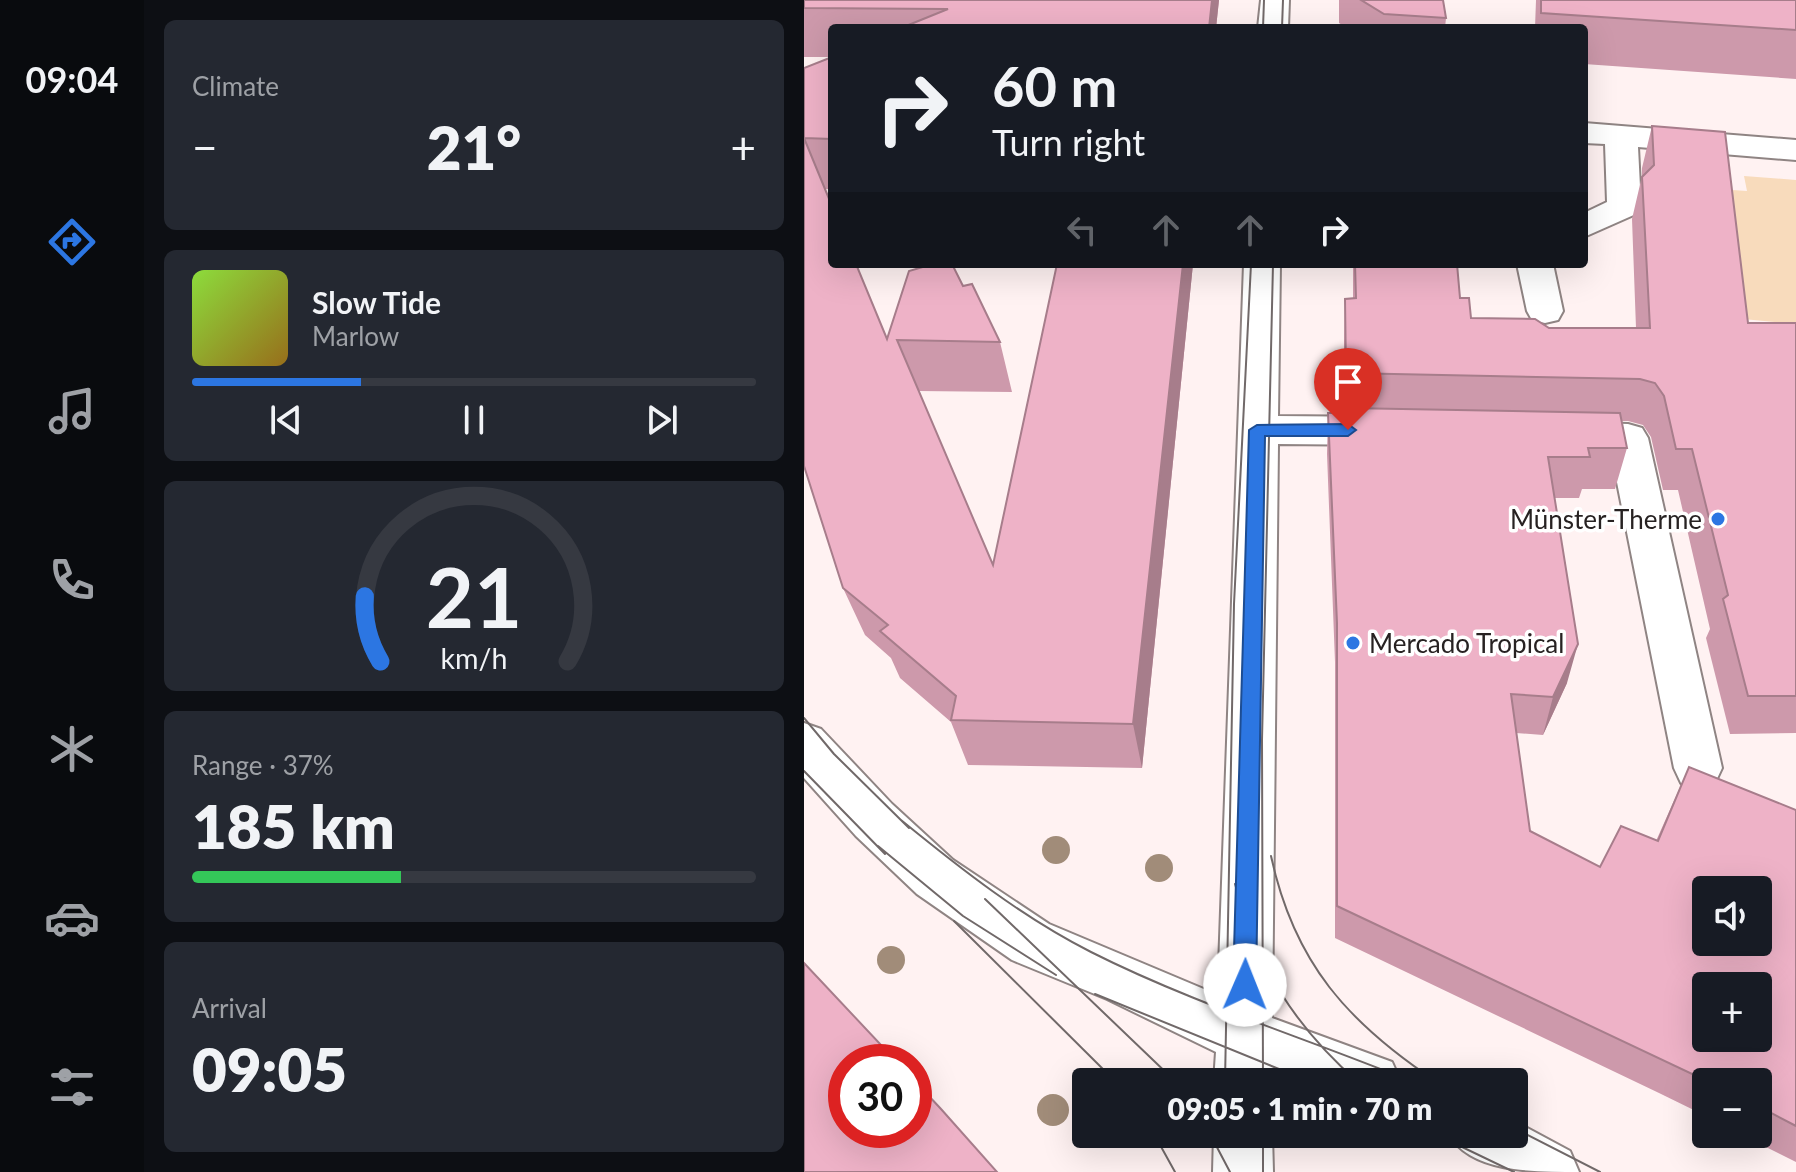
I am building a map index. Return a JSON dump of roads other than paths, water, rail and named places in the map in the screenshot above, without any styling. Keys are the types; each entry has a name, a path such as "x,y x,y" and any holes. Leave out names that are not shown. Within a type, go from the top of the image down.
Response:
{"street":[{"path":"1273,24 1275,0"},
{"path":"1588,133 1796,150"},
{"path":"1588,224 1624,207 1621,136"},
{"path":"1244,1059 1262,268"},
{"path":"1536,268 1545,311"},
{"path":"1257,430 1426,432"},
{"path":"1519,435 1628,438 1698,768"},
{"path":"804,744 874,820 935,877 1031,942 1126,980 1244,1059 1294,1068"},
{"path":"1243,1148 1243,1172"},
{"path":"1504,1148 1549,1172"}],"tram line":[{"path":"1263,24 1264,0"},
{"path":"1282,24 1283,0"},
{"path":"1226,1010 1234,604 1251,268"},
{"path":"1263,959 1262,740 1273,268"},
{"path":"804,718 834,754 909,828"},
{"path":"804,771 885,854"},
{"path":"901,820 1016,908 1065,938 1130,971 1226,1010"},
{"path":"878,846 963,916 1056,975"},
{"path":"1271,856 1294,928 1329,987 1351,1013 1417,1068"},
{"path":"1235,884 1263,959"},
{"path":"985,899 1161,1068"},
{"path":"954,921 1102,1068"},
{"path":"1263,959 1297,1017 1322,1047"},
{"path":"1263,959 1263,1024"},
{"path":"1095,994 1226,1047"},
{"path":"1226,1010 1226,1047"},
{"path":"1226,1010 1263,1024"},
{"path":"1263,1024 1322,1047"},
{"path":"1263,1024 1263,1062"},
{"path":"1225,1068 1226,1047"},
{"path":"1226,1047 1263,1062"},
{"path":"1322,1047 1378,1068"},
{"path":"1322,1047 1343,1068"},
{"path":"1263,1062 1277,1068"},
{"path":"1263,1062 1263,1068"},
{"path":"1528,1135 1600,1172"},
{"path":"1162,1148 1175,1172"},
{"path":"1217,1148 1230,1172"},
{"path":"1263,1148 1263,1172"},
{"path":"1464,1148 1514,1172"}],"place":[{"name":"Münster-Therme","path":"1718,519"},
{"name":"Mercado Tropical","path":"1353,643"}]}
